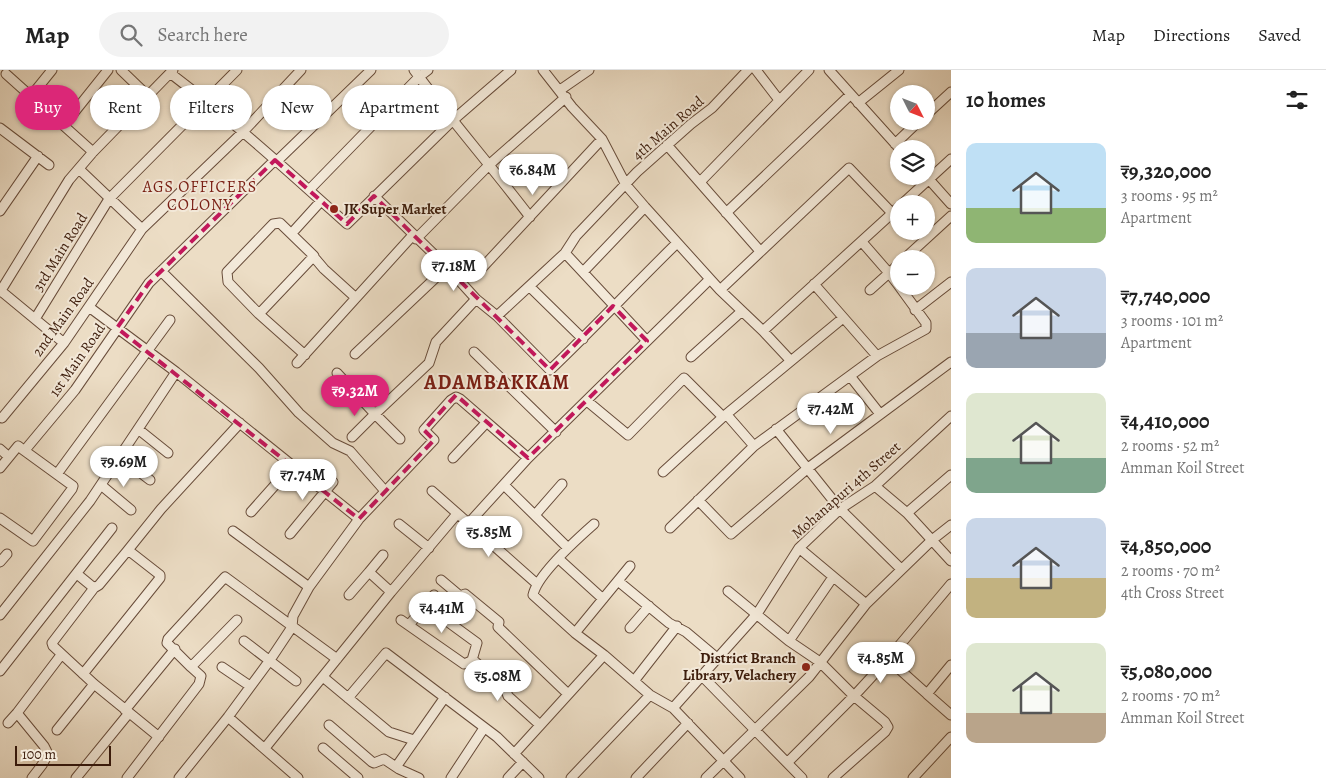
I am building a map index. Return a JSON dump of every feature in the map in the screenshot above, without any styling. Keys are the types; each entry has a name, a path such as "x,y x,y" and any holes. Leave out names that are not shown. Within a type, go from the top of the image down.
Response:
{"street":[{"path":"40,85 52,70"},
{"path":"80,104 108,70"},
{"path":"122,70 137,85"},
{"name":"3rd Main Road","path":"223,85 237,70"},
{"name":"2nd Main Road","path":"2,418 64,343 142,229 242,133 301,70"},
{"name":"1st Main Road","path":"25,450 75,390 149,283 371,70"},
{"path":"309,190 417,74 428,70"},
{"path":"457,117 511,70"},
{"path":"297,363 415,237 589,70"},
{"name":"4th Main Road","path":"497,316 565,253 576,236 666,145 712,108 748,70"},
{"path":"756,70 779,100"},
{"path":"700,182 809,70"},
{"path":"829,70 892,140"},
{"path":"858,103 896,71"},
{"path":"159,85 172,72 187,85"},
{"path":"547,72 602,139 626,185 720,290 763,331 790,361"},
{"path":"417,74 425,85"},
{"path":"5,75 17,85"},
{"path":"935,107 951,92"},
{"path":"726,213 850,95"},
{"path":"457,127 490,164 530,217"},
{"path":"70,130 94,152"},
{"path":"64,343 0,292 69,180 115,130"},
{"name":"3rd Main Road","path":"35,319 109,199 179,130"},
{"path":"239,130 276,160 347,224 443,130"},
{"path":"903,140 911,130"},
{"path":"2,132 38,156 49,166"},
{"path":"481,269 602,139"},
{"path":"666,145 760,251"},
{"path":"0,211 38,156"},
{"path":"935,172 951,159"},
{"path":"720,290 849,168 890,205"},
{"path":"79,169 142,229"},
{"path":"911,195 920,185"},
{"path":"935,185 951,204"},
{"path":"374,196 447,267 476,299 497,316 550,370 677,243"},
{"path":"292,234 321,201"},
{"path":"583,272 645,207"},
{"path":"763,331 890,216"},
{"path":"914,250 951,216"},
{"path":"305,355 259,314 228,282 227,272 273,224 280,223 324,269 356,298"},
{"path":"862,242 890,273 870,290"},
{"path":"565,253 647,341"},
{"path":"259,314 313,256"},
{"path":"355,354 447,267"},
{"path":"161,271 259,368 299,413 333,443 350,452 385,491"},
{"path":"468,524 528,458 710,279"},
{"path":"915,310 951,282"},
{"path":"814,284 877,356"},
{"path":"530,287 583,339"},
{"path":"670,528 754,446 877,356 926,329 926,323 905,295"},
{"path":"352,437 429,363 436,342 476,299"},
{"path":"89,307 148,350 359,519"},
{"path":"691,357 742,311"},
{"path":"663,472 725,416 843,318"},
{"path":"59,472 170,320"},
{"path":"474,352 556,432"},
{"path":"698,500 731,534 808,468 951,362"},
{"path":"0,615 90,501 176,372"},
{"path":"337,372 375,414 400,438"},
{"path":"850,376 880,414"},
{"path":"587,401 628,435 684,378 754,446"},
{"path":"179,778 228,717 270,660 292,627 293,616 309,587 359,519 434,440 424,430 456,397 528,458"},
{"name":"Mohanapuri 4th Street","path":"673,708 757,614 799,548 840,509 875,486 951,416"},
{"path":"454,458 486,422"},
{"path":"159,737 94,684 53,646 52,641 161,509 240,423"},
{"path":"138,429 168,453"},
{"path":"776,429 840,509 901,569"},
{"path":"0,468 4,452 18,446 59,472 73,487 33,541 0,518"},
{"path":"120,457 150,480"},
{"path":"251,512 292,466"},
{"path":"906,513 951,474"},
{"path":"290,534 333,482"},
{"path":"101,484 131,510"},
{"path":"535,515 562,484"},
{"path":"504,485 568,548"},
{"path":"875,486 906,513 951,561"},
{"path":"432,490 537,584"},
{"path":"265,748 391,592 457,514"},
{"path":"399,524 428,548"},
{"path":"594,524 568,548 537,584 533,595 575,633 604,655 650,695 673,708 740,778"},
{"path":"706,778 809,677 866,604 932,540 951,525"},
{"path":"0,671 112,528"},
{"path":"234,530 309,587"},
{"path":"799,548 866,604"},
{"path":"83,674 161,576 128,550"},
{"path":"0,562 7,554"},
{"path":"349,595 383,555"},
{"path":"559,559 603,599"},
{"path":"575,633 630,566"},
{"path":"369,572 391,592"},
{"path":"77,574 94,588"},
{"path":"127,778 199,684 200,676 168,643 171,634 225,577 337,659"},
{"path":"789,641 834,577"},
{"path":"441,580 460,596 464,594 499,622 498,627 568,694"},
{"path":"618,580 669,623 686,632 717,658"},
{"path":"788,762 888,659 951,584"},
{"path":"728,591 789,641 820,662 888,726 885,732 833,778"},
{"path":"434,595 405,623 464,664 472,660 477,643 436,612"},
{"path":"630,628 649,606"},
{"path":"192,667 237,620"},
{"path":"634,681 677,626"},
{"path":"244,641 296,681"},
{"path":"76,778 175,649"},
{"path":"348,698 386,653 497,737 539,778"},
{"path":"8,723 62,655"},
{"path":"514,754 604,655"},
{"path":"888,659 951,715"},
{"path":"472,660 505,688 508,696 540,725"},
{"path":"927,694 951,665"},
{"path":"222,667 250,686"},
{"path":"702,676 802,778"},
{"path":"323,677 389,732 414,740"},
{"path":"57,730 94,684"},
{"path":"571,778 650,695"},
{"path":"396,768 445,697"},
{"path":"17,713 44,746 48,754 48,757 32,778"},
{"path":"228,717 298,778"},
{"path":"636,778 688,723"},
{"path":"329,725 372,762 384,759 396,768 419,778"},
{"path":"450,778 484,728"},
{"path":"913,778 951,737"},
{"path":"323,748 358,778"},
{"path":"508,778 523,762"}],"highlighted area":[{"path":"275,160 347,224 374,196 550,370 613,306 647,341 528,458 456,395 424,430 434,440 359,519 117,328 149,283"}],"place":[{"name":"JK Super Market","path":"334,209"},
{"name":"District Branch Library, Velachery","path":"806,667"}],"district":[{"name":"AGS OFFICERS COLONY","path":"200,196"},
{"name":"ADAMBAKKAM","path":"497,382"}]}
